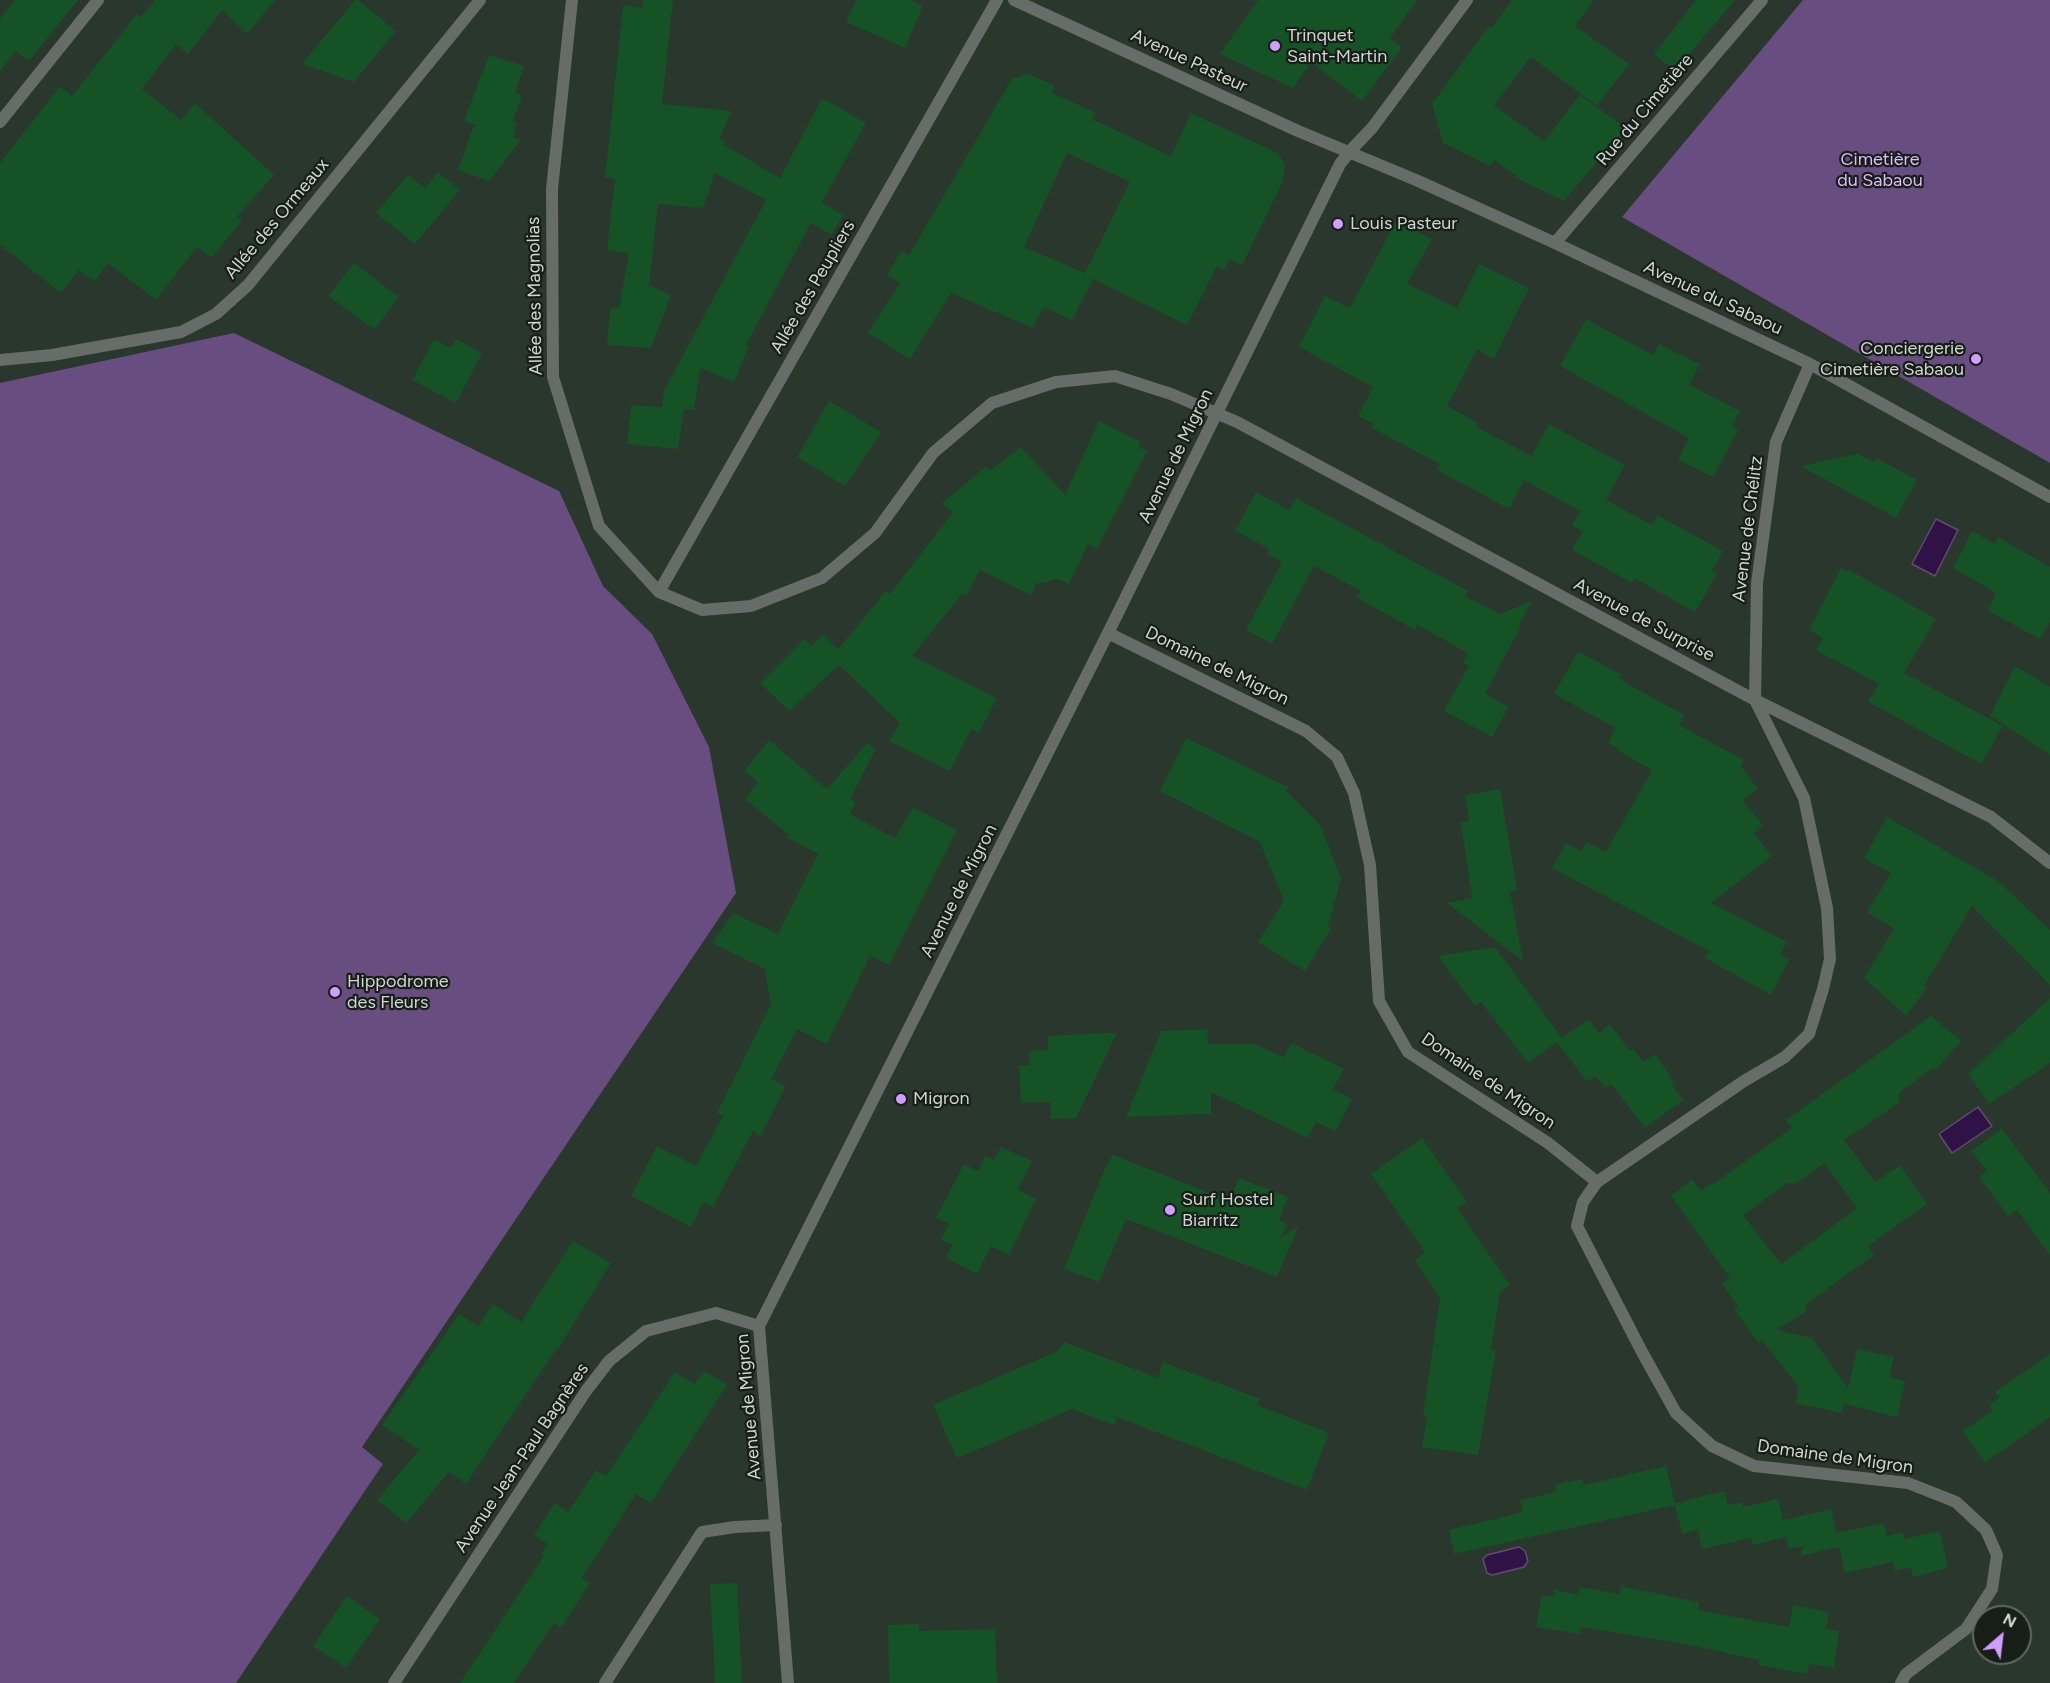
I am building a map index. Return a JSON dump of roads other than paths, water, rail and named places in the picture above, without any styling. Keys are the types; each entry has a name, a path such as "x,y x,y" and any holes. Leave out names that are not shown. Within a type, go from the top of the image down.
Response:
{"street":[{"path":"0,122 98,0"},
{"name":"Allée des Ormeaux","path":"0,360 52,355 181,332 216,314 248,285 480,0"},
{"name":"Allée des Magnolias","path":"572,0 552,189 553,377 599,526 659,592 702,610 722,609 752,606 822,578 875,533 933,453 992,403 1056,382 1115,376 1171,394 1218,413"},
{"name":"Allée des Peupliers","path":"659,592 998,0"},
{"name":"Avenue Pasteur","path":"1014,0 1298,131 1350,151"},
{"name":"Avenue de Migron","path":"788,1683 759,1326 1218,413 1340,164 1372,129 1467,0"},
{"name":"Rue du Cimetière","path":"1555,243 1762,0"},
{"name":"Avenue du Sabaou","path":"1350,151 1555,243 1810,364 2050,497"},
{"name":"Avenue de Chélitz","path":"1810,364 1776,442 1757,583 1755,700 1804,798 1827,908"},
{"name":"Avenue de Surprise","path":"1218,413 1755,700 1991,817 2050,863"},
{"name":"Domaine de Migron","path":"1108,633 1306,731 1337,757 1354,793 1370,865 1379,1002 1408,1052 1548,1143 1597,1182"},
{"name":"Domaine de Migron","path":"1827,908 1830,959 1809,1034 1785,1057 1744,1081 1597,1182 1583,1202 1577,1226 1676,1413 1712,1446 1754,1466 1908,1484 1956,1502 1986,1530 1997,1555 1992,1589 1966,1629 1906,1674 1901,1683"},
{"name":"Avenue Jean-Paul Bagnères","path":"394,1683 586,1391 609,1361 646,1332 716,1313 759,1326"},
{"path":"605,1683 702,1532 735,1527 776,1525"}],"place":[{"name":"Trinquet Saint-Martin","path":"1275,46"},
{"name":"Louis Pasteur","path":"1338,224"},
{"name":"Conciergerie Cimetière Sabaou","path":"1976,359"},
{"name":"Hippodrome des Fleurs","path":"335,992"},
{"name":"Migron","path":"901,1099"},
{"name":"Surf Hostel Biarritz","path":"1170,1210"}],"park label":[{"name":"Cimetière du Sabaou","path":"1880,170"}]}
